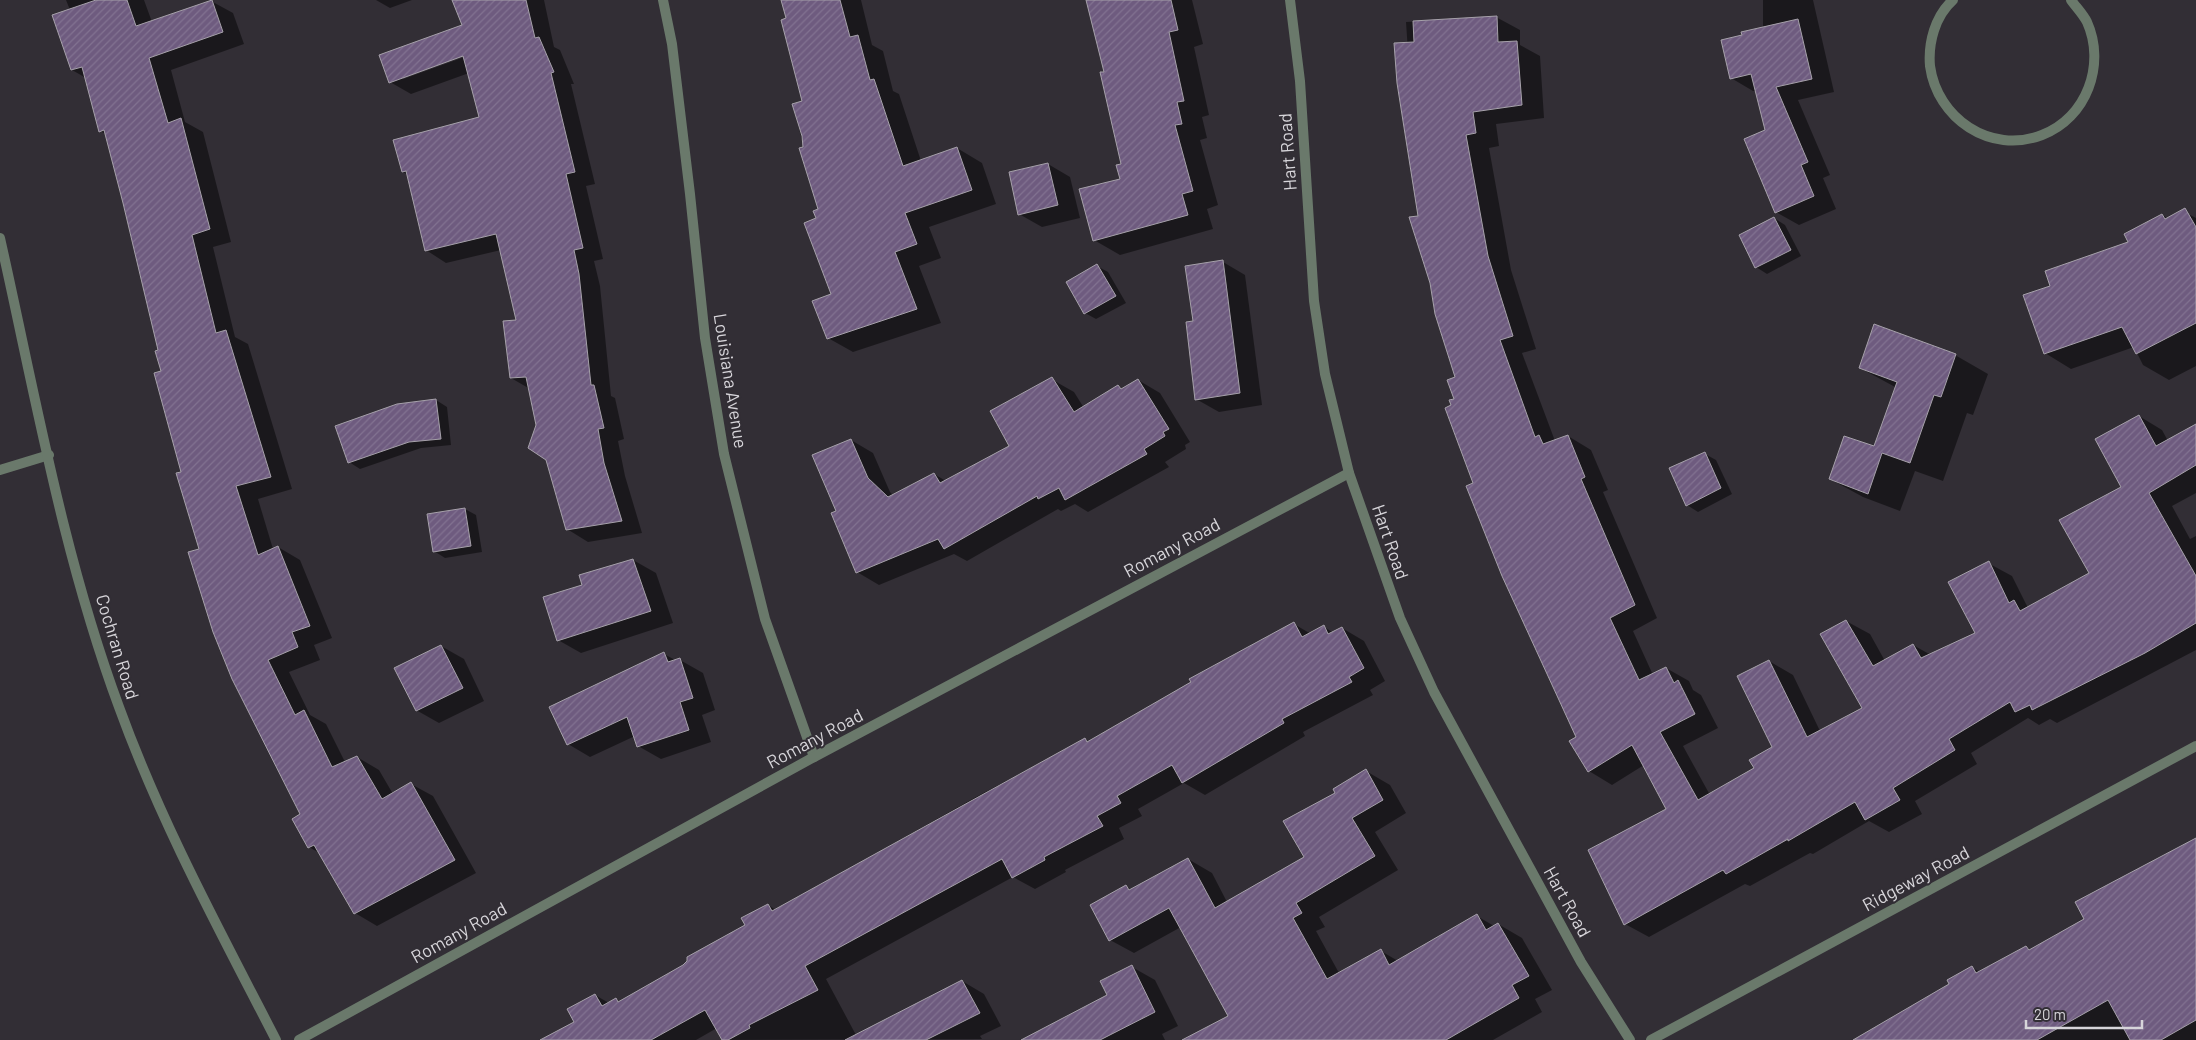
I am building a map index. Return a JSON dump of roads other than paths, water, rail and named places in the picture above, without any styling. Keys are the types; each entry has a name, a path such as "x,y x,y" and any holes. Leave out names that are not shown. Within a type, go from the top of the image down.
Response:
{"street":[{"name":"Louisiana Avenue","path":"663,0 675,72 705,338 724,454 765,619 814,757"},
{"name":"Hart Road","path":"1290,0 1300,81 1314,301 1325,374 1349,472 1400,618 1434,692 1581,962 1630,1040"},
{"path":"1953,0 1934,27 1929,54 1932,81 1944,106 1963,124 1988,137 2015,140 2042,135 2066,121 2084,100 2093,74 2094,47 2086,20 2071,0"},
{"name":"Cochran Road","path":"0,238 49,455 86,604 119,706 194,882 276,1040"},
{"path":"0,470 49,455"},
{"name":"Romany Road","path":"300,1040 814,757 1349,472"},
{"name":"Ridgeway Road","path":"1651,1040 2196,746"}]}
